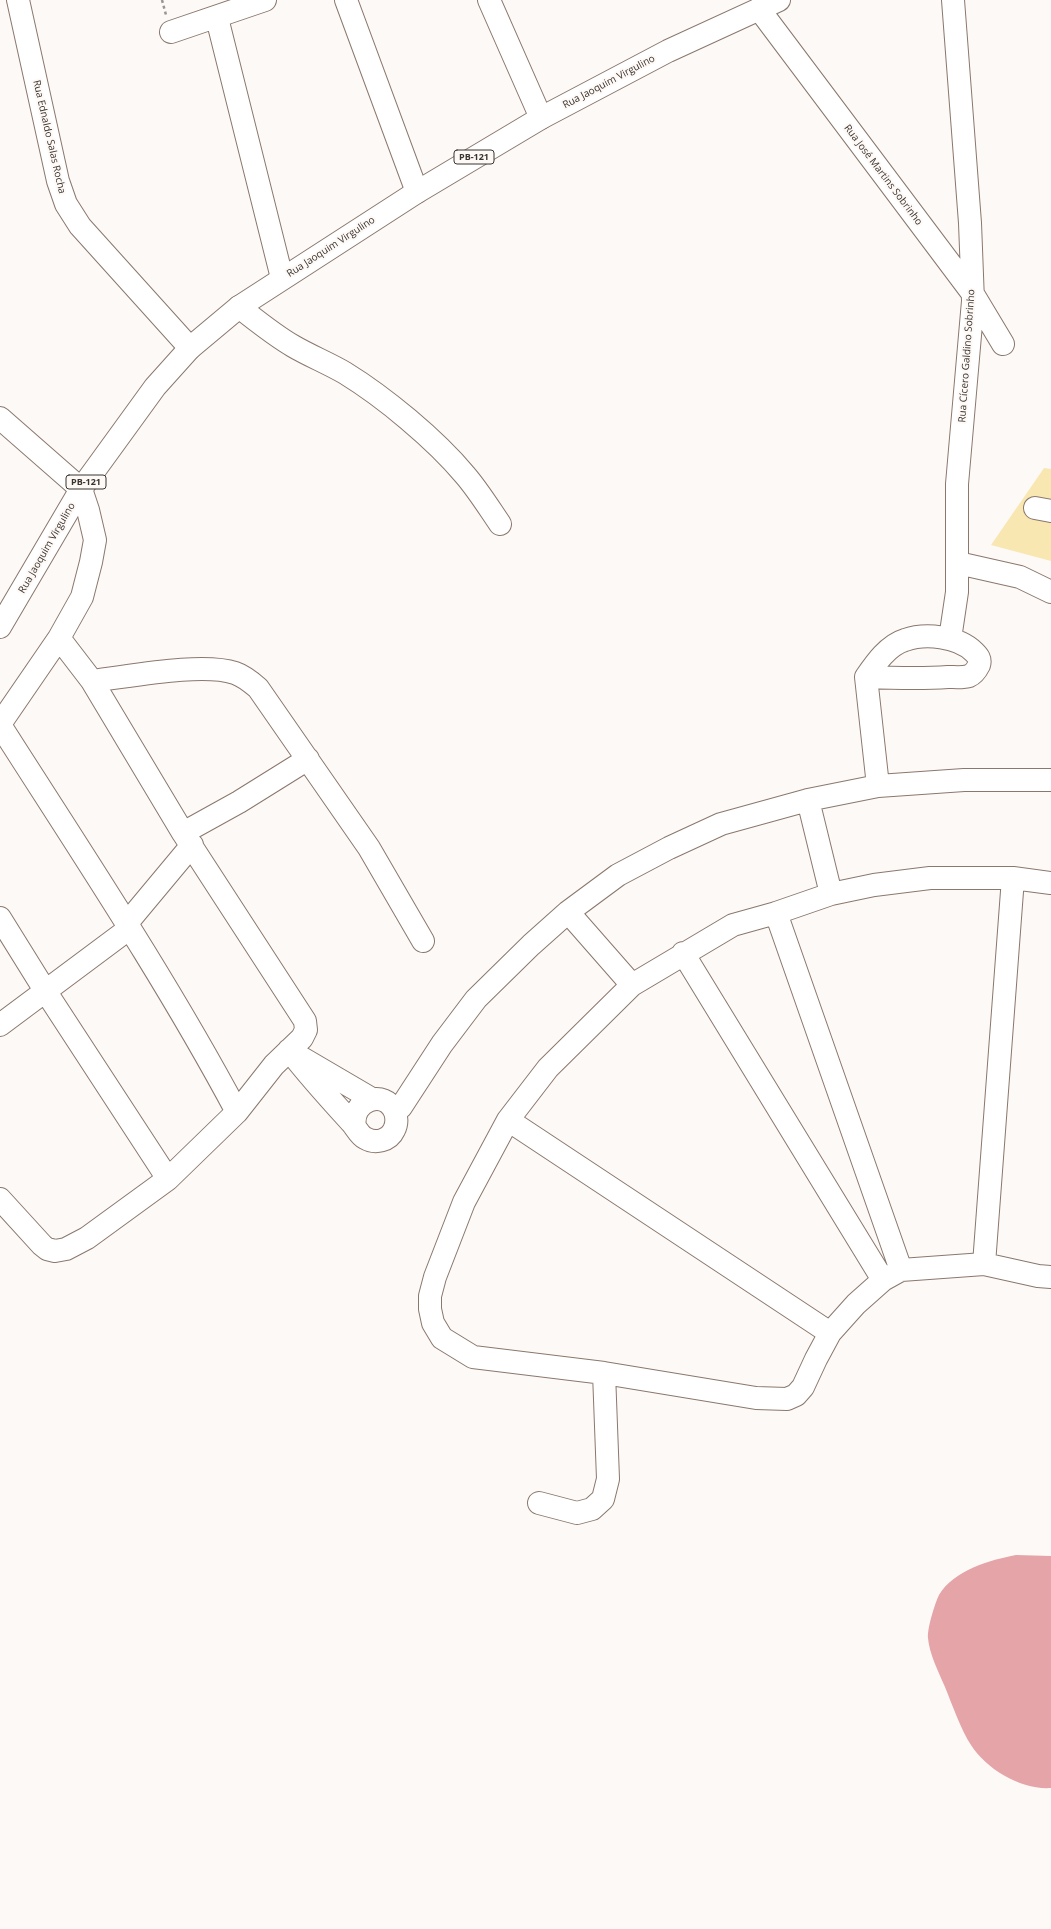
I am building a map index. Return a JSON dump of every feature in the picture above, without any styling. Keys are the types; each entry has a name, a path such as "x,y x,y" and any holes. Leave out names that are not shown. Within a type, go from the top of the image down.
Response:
{"street":[{"name":"Rua Ednaldo Salas Rocha","path":"18,0 58,181 66,204 80,226 97,246 190,348"},
{"path":"171,32 217,18 266,0"},
{"path":"346,0 417,192"},
{"path":"489,0 541,118"},
{"name":"Rua Jaoquim Virgulino","path":"0,627 81,489 155,387 190,348 239,307 417,192 541,118 668,51 778,0"},
{"name":"Rua Cícero Galdino Sobrinho","path":"950,639 957,592 957,484 973,294 970,223 953,0"},
{"name":"Rua José Martins Sobrinho","path":"759,9 973,294 1003,344"},
{"path":"217,18 282,278"},
{"path":"239,307 268,330 294,347 344,373 375,394 414,425 439,447 465,475 500,524"},
{"path":"0,418 81,489 95,540 82,597 59,638 0,724 128,926 211,1063 237,1112"},
{"path":"958,563 1020,577 1051,592"},
{"path":"866,677 926,678 968,676 975,672 979,666 979,658 970,648 950,639 924,636 904,640 887,652 875,664 866,677 878,786"},
{"path":"0,1199 47,1249 55,1251 66,1249 87,1238 168,1179 237,1112 274,1065 302,1038 306,1030 305,1021 188,839 92,681 59,638"},
{"path":"92,681 197,670 217,670 234,673 247,678 258,688 369,848 424,941"},
{"path":"0,1025 46,992 128,926 188,839 239,802 308,759"},
{"path":"395,1111 401,1107 442,1044 476,999 531,945 568,912 618,875 675,845 721,824 808,800 878,786 964,780 1051,780"},
{"path":"808,800 831,894"},
{"path":"1051,883 1013,878 930,878 874,884 831,894 776,913 733,925 683,953 632,985 548,1068 508,1120 464,1202 435,1277 430,1296 433,1323 442,1338 473,1357 604,1373 756,1398 787,1399 796,1395 803,1387 830,1333 856,1304 892,1275 984,1264 1038,1276 1051,1277"},
{"path":"984,1264 1013,878"},
{"path":"568,912 632,985"},
{"path":"776,913 892,1275"},
{"path":"0,918 46,992 168,1179"},
{"path":"683,953 892,1275"},
{"path":"289,1050 372,1099 385,1102 395,1111 397,1122 389,1137 384,1140 373,1141 362,1136 309,1077 289,1050"},
{"path":"355,1127 354,1118 357,1109 363,1103 372,1099"},
{"path":"508,1120 830,1333"},
{"path":"539,1504 577,1513 592,1509 603,1499 608,1478 604,1373"}],"shaded area":[{"path":"1044,468 1051,469 1051,561 991,545"},
{"path":"1016,1555 1051,1556 1051,1788 1029,1786 1006,1777 986,1763 978,1754 967,1739 960,1725 930,1650 928,1638 935,1604 939,1595 946,1586 963,1573 984,1563"}]}
